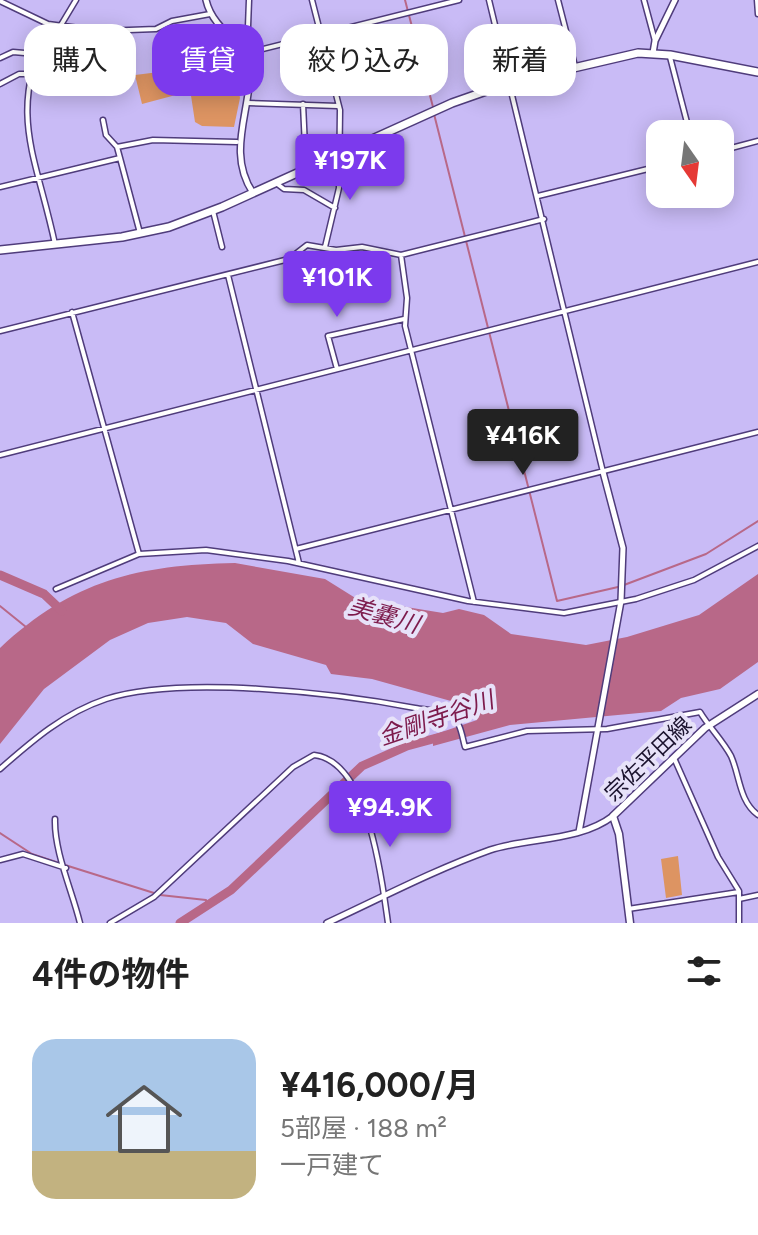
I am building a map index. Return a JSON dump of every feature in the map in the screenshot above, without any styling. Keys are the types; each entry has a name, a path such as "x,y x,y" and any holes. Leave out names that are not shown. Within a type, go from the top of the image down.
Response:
{"main road":[{"path":"576,66 623,55 653,53 758,72"},
{"path":"0,250 140,233 213,211 472,96"},
{"name":"宗佐平田線","path":"630,923 619,834 613,816 673,756 709,726 758,694"}],"street":[{"path":"62,24 76,0"},
{"path":"206,0 217,24"},
{"path":"248,24 249,0"},
{"path":"312,0 317,24"},
{"path":"364,24 459,0"},
{"path":"489,0 495,24"},
{"path":"558,0 564,24"},
{"path":"644,0 655,41"},
{"path":"653,53 655,41 675,0"},
{"path":"757,0 758,14"},
{"path":"0,1 48,24"},
{"path":"136,30 156,29 172,21 210,14"},
{"path":"0,58 13,52 24,53"},
{"path":"670,55 686,120"},
{"path":"0,84 24,74"},
{"path":"27,96 25,118 55,244"},
{"path":"248,96 237,142 243,172 253,193"},
{"path":"325,247 335,208 339,154 335,96"},
{"path":"512,96 623,548 621,601 579,832"},
{"path":"248,103 338,106"},
{"path":"303,104 306,169"},
{"path":"103,120 106,135 117,147 140,233"},
{"path":"117,147 153,140 237,142"},
{"path":"734,147 758,141"},
{"path":"0,187 120,158"},
{"path":"538,196 646,169"},
{"path":"275,183 284,189 304,190 335,208"},
{"path":"213,211 222,247"},
{"path":"0,331 289,259 307,245 362,247 401,255 544,219"},
{"path":"401,255 407,298 404,319 410,351 474,602"},
{"path":"0,455 758,262"},
{"path":"228,274 299,563"},
{"path":"72,312 139,554"},
{"path":"337,369 328,336 404,319"},
{"path":"296,549 758,432"},
{"path":"56,589 139,554 206,550 299,563 474,602 564,613 694,580 758,546"},
{"path":"0,769 70,714 108,699 144,691 284,691 380,701 450,714 458,723 465,747 547,728 597,730 700,712 731,756 739,785 751,810 758,815"},
{"path":"110,923 154,897 305,757 322,756 342,773 353,788 369,823 388,923"},
{"path":"673,756 718,857 739,892 739,923"},
{"path":"327,923 432,872 494,849 579,832 601,825 613,816"},
{"path":"55,819 58,850 66,868 80,923"},
{"path":"0,860 23,854 66,868"},
{"path":"628,909 739,892"},
{"path":"739,899 758,895"}],"shaded area":[{"path":"152,73 152,96 172,96 142,104 136,75"},
{"path":"191,96 240,96 234,127 202,126 195,122"},
{"path":"678,856 682,895 666,898 661,859"}],"water":[{"name":"美嚢川","path":"235,563 325,579 357,599 443,613 459,609 484,615 511,634 586,645 627,637 699,615 758,574 758,662 720,689 681,698 661,711 510,725 433,746 433,735 477,720 476,708 372,679 331,674 326,665 253,644 226,623 187,617 148,623 110,640 44,689 0,744 0,648 27,625 54,606 108,581 168,568"}],"waterway":[{"path":"405,0 433,107"},
{"path":"434,114 557,601 618,587"},
{"path":"624,585 706,554 758,521"},
{"path":"0,575 44,594 62,611"},
{"path":"0,606 26,627"},
{"name":"金剛寺谷川","path":"180,923 231,890 362,766 407,746 444,736"},
{"path":"0,833 32,854 59,863"},
{"path":"65,865 154,893"},
{"path":"160,895 206,900 207,906"}]}
